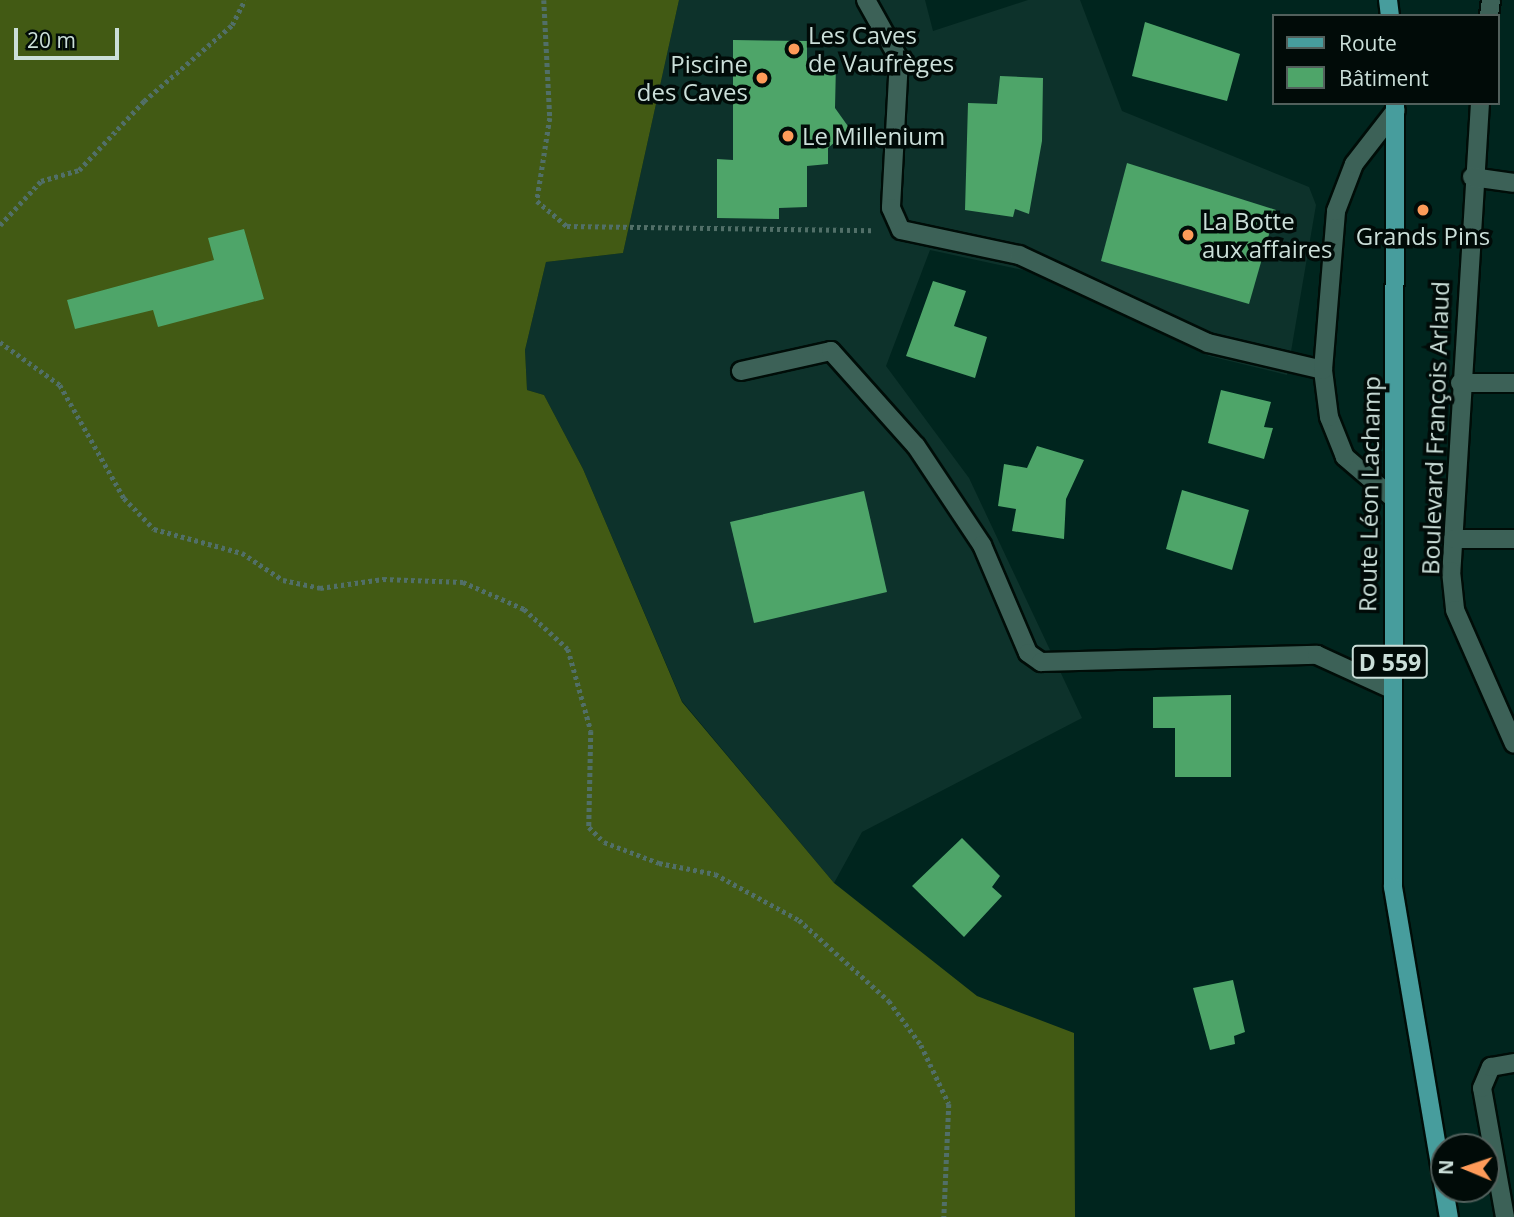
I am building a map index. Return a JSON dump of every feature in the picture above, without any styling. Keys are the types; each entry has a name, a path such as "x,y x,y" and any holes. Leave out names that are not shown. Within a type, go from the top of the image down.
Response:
{"main road":[{"name":"Route Léon Lachamp","path":"1395,107 1394,499 1389,688 1393,887 1449,1217"}],"street":[{"path":"866,0 899,59 891,208 901,230 1019,255 1208,344 1323,370"},
{"name":"Boulevard François Arlaud","path":"1480,105 1472,177 1460,383 1453,539 1455,610 1509,722 1514,744"},
{"path":"1394,499 1345,457 1329,417 1323,370 1336,211 1354,164 1395,107"},
{"path":"1472,177 1514,183"},
{"path":"741,371 831,351 916,446 982,545 1028,653 1041,662 1317,655 1389,688"},
{"path":"1460,383 1514,383"},
{"path":"1453,539 1514,538"},
{"path":"1505,1217 1482,1088 1491,1067 1514,1063"}],"path":[{"path":"0,225 41,181 79,170 144,101 232,25 245,0"},
{"path":"544,0 550,118 537,201 567,226 901,230"},
{"path":"0,342 60,385 124,498 154,529 242,553 283,580 320,588 383,579 463,582 524,608 568,649 591,731 589,827 604,842 715,874 799,920 889,1001 921,1045 949,1104 944,1217"}],"shaded area":[{"path":"679,0 925,0 933,31 1028,0 1080,0 1122,111 1309,187 1316,205 1287,375 1209,356 1037,273 930,250 886,366 969,478 1082,718 862,832 834,883 682,701 583,469 544,395 527,390 525,350 546,262 623,253"}],"green space":[{"path":"0,0 679,0 623,253 546,262 525,350 527,390 544,395 583,469 682,702 834,883 977,996 1074,1033 1075,1217 0,1217"}],"building":[{"path":"1145,22 1240,54 1227,101 1132,76"},
{"name":"Le Millenium","path":"733,40 807,41 807,63 836,64 835,108 850,129 828,148 828,164 807,166 807,207 779,208 779,219 717,218 717,159 733,160"},
{"path":"1000,76 1043,78 1042,141 1029,214 1015,209 1013,217 965,210 968,103 997,104"},
{"name":"La Botte aux affaires","path":"1127,163 1276,210 1249,304 1101,261"},
{"path":"244,229 264,299 158,327 153,310 75,329 67,300 214,260 208,238"},
{"path":"933,281 966,291 954,326 987,337 975,378 906,356"},
{"path":"1221,390 1271,402 1264,427 1273,428 1264,459 1208,443"},
{"path":"1037,446 1084,460 1066,499 1064,539 1012,531 1016,509 998,506 1004,464 1027,468"},
{"path":"1182,490 1249,510 1232,570 1166,549"},
{"path":"864,491 887,592 754,623 730,522"},
{"path":"1231,695 1231,777 1175,777 1175,728 1153,728 1153,697"},
{"path":"962,838 1000,876 992,887 1002,896 964,937 912,886"},
{"path":"1233,980 1245,1032 1234,1036 1235,1044 1210,1050 1193,988"}],"place":[{"name":"Les Caves de Vaufrèges","path":"794,49"},
{"name":"Piscine des Caves","path":"762,78"},
{"name":"Le Millenium","path":"788,136"},
{"name":"Grands Pins","path":"1423,210"},
{"name":"La Botte aux affaires","path":"1188,235"}]}
